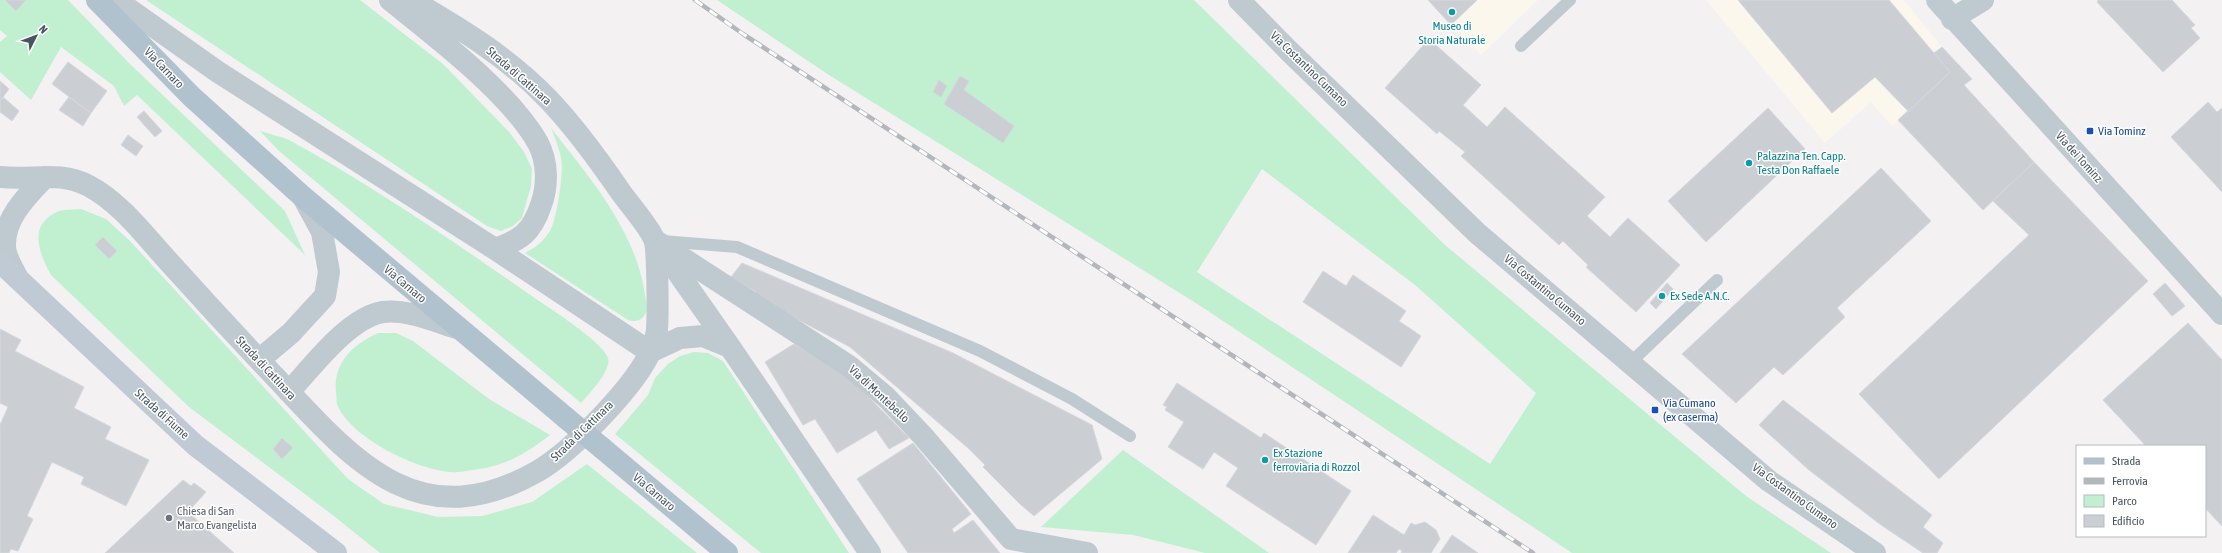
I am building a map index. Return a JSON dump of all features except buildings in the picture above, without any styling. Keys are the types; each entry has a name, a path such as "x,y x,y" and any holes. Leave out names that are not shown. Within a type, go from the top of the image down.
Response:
{"main road":[{"name":"Via Carnaro","path":"97,0 192,97 302,196 727,553"},
{"name":"Strada di Fiume","path":"0,262 196,445 336,553"}],"street":[{"path":"116,0 218,72 495,249 650,352 680,338 703,336 730,346"},
{"path":"390,0 441,41 499,94 539,144 546,168 543,199 535,222 516,242 495,249"},
{"name":"Strada di Cattinara","path":"3,180 66,177 90,187 112,202 140,230 259,360 343,448 368,467 393,482 424,493 457,498 492,492 522,480 564,452 603,414 629,384 650,352 657,332 655,240 591,149 546,97 498,56 450,22 411,0"},
{"name":"Via Costantino Cumano","path":"1239,0 1477,233 1769,481 1875,553"},
{"name":"Via dei Tominz","path":"1937,0 1952,19 2222,314"},
{"path":"1952,19 1982,0"},
{"path":"0,217 20,204 45,177"},
{"path":"259,360 291,333 325,296 329,272 322,232 302,196"},
{"path":"17,277 8,260 5,246 8,229 20,204"},
{"path":"655,240 730,346 870,553"},
{"name":"Via di Montebello","path":"655,240 849,366 886,397 922,435 1012,539 1087,553"},
{"path":"289,392 329,347 356,324 382,312 409,314 460,329"}],"lane":[{"path":"1521,46 1570,0"},
{"path":"655,240 737,247 980,351 1072,399 1130,436"},
{"path":"1630,362 1717,280"}],"shaded area":[{"path":"1428,0 1538,0 1481,55"},
{"path":"1706,0 1904,0 1942,47 1934,53 1950,72 1892,126 1871,102 1825,143"}],"green space":[{"path":"0,0 68,0 131,65 285,211 305,255 137,95 124,106 114,86 61,47 31,100 0,72 0,42 7,36 0,30"},
{"path":"146,0 360,0 443,64 510,133 524,152 532,169 531,186 522,218 513,226 501,231 487,226"},
{"path":"717,0 1194,0 1445,245 1746,496 1831,553 1572,553 1199,305 829,75","holes":["1262,169 1415,285 1536,393 1490,464 1197,272"]},
{"path":"551,128 596,186 622,227 640,272 645,295 647,306 646,314 639,320 628,320 525,253 539,244 548,235 553,225 555,216 561,184 562,165 559,150"},
{"path":"260,131 289,140 384,196 445,236 587,335 597,344 608,358 607,369 599,382 581,403 279,151"},
{"path":"81,209 106,219 130,241 348,479 384,504 438,517 482,516 532,502 587,464 697,553 380,553 330,513 189,407 51,275 40,249 38,240 39,231 43,223 49,217 59,211"},
{"path":"378,333 396,333 413,341 489,399 550,435 523,454 514,458 494,466 458,472 437,470 403,458 386,450 355,428 344,416 337,404 336,381 342,363 353,349 369,337"},
{"path":"694,352 708,353 723,361 849,553 761,553 615,434 648,395 655,378 668,364 680,356"},
{"path":"1123,450 1269,553 1205,553 1133,535 1041,527"}],"railway":[{"path":"695,0 743,34 1533,553"}],"place":[{"name":"Museo di Storia Naturale","path":"1452,12"},
{"name":"Via Tominz","path":"2090,131"},
{"name":"Palazzina Ten. Capp. Testa Don Raffaele","path":"1749,163"},
{"name":"Ex Sede A.N.C.","path":"1662,296"},
{"name":"Via Cumano (ex caserma)","path":"1655,410"},
{"name":"Ex Stazione ferroviaria di Rozzol","path":"1265,460"},
{"name":"Chiesa di San Marco Evangelista","path":"169,518"}]}
